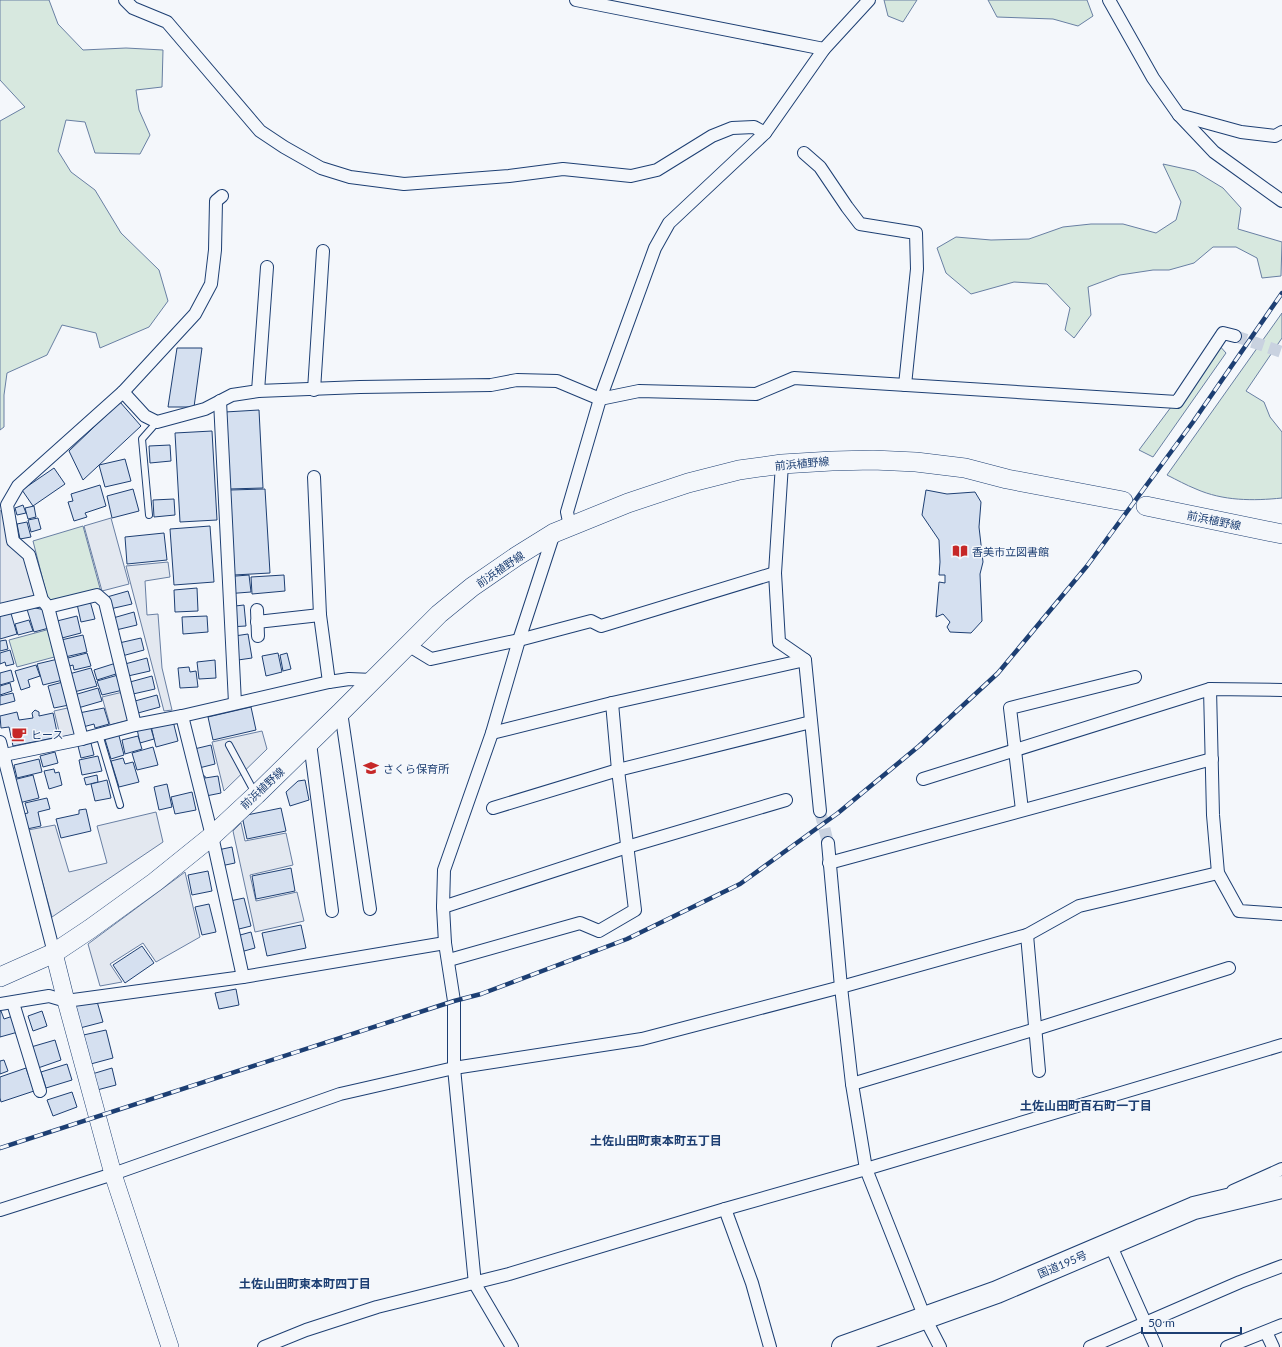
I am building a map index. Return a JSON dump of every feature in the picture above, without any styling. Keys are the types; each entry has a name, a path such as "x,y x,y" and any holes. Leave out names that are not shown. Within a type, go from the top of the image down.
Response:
{"highway":[{"name":"国道195号","path":"843,1347 996,1292 1194,1208 1282,1187"}],"main road":[{"name":"前浜植野線","path":"0,977 54,953 155,882 212,836 256,795 439,614 472,587 517,556 562,530 628,503 739,470 782,464 839,460 916,462 965,468 1007,479 1123,501"},
{"name":"前浜植野線","path":"1146,506 1282,534"}],"street":[{"path":"125,0 133,8 167,22 260,131 284,147 321,168 350,177 404,184 509,176 563,169 631,176 657,170 712,136 732,128 754,127 765,133"},
{"path":"576,0 824,49"},
{"path":"512,1347 475,1284 454,1068 454,1001 446,943 444,870 492,733 519,640 562,530 600,399 655,248 669,223 765,133 824,49 869,0"},
{"path":"1109,0 1154,78 1179,115 1214,152 1282,201"},
{"path":"1179,115 1241,132 1275,136 1282,132"},
{"path":"804,153 820,167 860,224 916,233 917,269 905,385"},
{"path":"82,739 45,604 29,555 13,541 7,505 18,486 123,392 196,314 211,284 215,250 216,201 222,196"},
{"path":"314,390 323,251"},
{"path":"258,391 267,267"},
{"path":"123,392 145,416 157,422 205,410 232,395 258,391 360,387 491,385 517,380 557,381 600,399 639,391 756,394 794,378 1177,402 1223,333 1235,336"},
{"path":"220,401 234,703"},
{"path":"782,464 775,573 779,642 805,660 820,811"},
{"path":"314,477 320,615 329,682"},
{"path":"408,645 431,659 519,640 591,621 601,626 775,573"},
{"path":"0,610 96,595 105,602 135,725"},
{"path":"258,636 257,616 320,615"},
{"path":"492,733 612,703 805,660"},
{"path":"1022,810 1010,708 1135,677"},
{"path":"4,755 82,739 135,725 182,716 329,682 349,679 373,680"},
{"path":"1210,689 1213,815 1218,873 1239,912 1282,914"},
{"path":"923,778 1210,689 1282,690"},
{"path":"449,960 580,923 599,931 635,910 618,770 612,703"},
{"path":"341,712 370,909"},
{"path":"182,716 212,836 243,977"},
{"path":"493,808 618,770 811,722"},
{"path":"0,742 66,1001 114,1174 170,1347"},
{"path":"310,743 332,911"},
{"path":"829,863 1212,759"},
{"path":"444,907 627,846 786,800"},
{"path":"828,844 841,987 852,1084 866,1169 925,1318 940,1347"},
{"path":"0,1210 114,1174 340,1094 454,1068 642,1038 841,987 1027,935 1079,906 1218,873"},
{"path":"1027,935 1040,1071"},
{"path":"0,1004 49,996 66,1001 243,977 446,943"},
{"path":"852,1084 1036,1029 1229,968"},
{"path":"13,1003 40,1090"},
{"path":"264,1347 306,1330 377,1307 475,1284 1282,1045"},
{"path":"1194,1208 1282,1169"},
{"path":"725,1209 752,1283 770,1347"},
{"path":"1110,1244 1156,1347"},
{"path":"1090,1347 1240,1282 1282,1266"},
{"path":"1227,1347 1282,1326"},
{"path":"1266,1332 1273,1347"}],"lane":[{"path":"149,515 142,439 157,422"},
{"path":"99,734 120,805"},
{"path":"229,745 256,795"}],"shaded area":[{"path":"0,0 49,0 58,24 83,50 126,48 163,50 162,87 136,90 139,110 150,135 140,154 95,153 85,122 66,120 58,151 71,172 95,190 121,233 159,270 168,301 149,327 100,348 96,333 62,325 47,355 7,373 4,395 4,427 0,430 0,121 25,107 0,80"},
{"path":"884,0 917,0 903,22 888,16"},
{"path":"988,0 1087,0 1093,16 1078,26 1053,19 997,17"},
{"path":"1163,164 1195,171 1223,188 1241,208 1238,229 1282,242 1281,276 1262,278 1257,258 1236,247 1213,247 1194,263 1169,270 1153,270 1120,275 1088,287 1091,315 1074,338 1065,330 1070,308 1047,284 1014,282 971,294 946,273 937,248 956,237 991,240 1029,239 1063,227 1091,224 1123,224 1156,233 1176,220 1181,202"},
{"path":"1282,313 1282,338 1246,391 1264,402 1270,417 1282,432 1282,498 1249,500 1217,496 1206,493 1167,475"},
{"path":"1218,344 1226,353 1153,457 1139,450"},
{"path":"2,510 24,557 36,598 0,605 0,511"},
{"path":"111,518 129,584 102,591 84,526"},
{"path":"83,526 101,592 49,604 33,541"},
{"path":"168,562 170,577 145,581 147,615 158,614 162,668 172,710 164,711 126,566"},
{"path":"50,629 58,656 17,667 9,640"},
{"path":"123,692 130,720 110,725 102,697"},
{"path":"72,707 78,735 61,739 54,711"},
{"path":"262,731 267,749 224,791 212,742"},
{"path":"156,812 163,842 52,917 28,830 55,825 69,872 107,863 97,826"},
{"path":"241,823 245,841 286,833 293,865 250,875 256,901 297,892 304,921 255,932 233,831"},
{"path":"185,872 200,937 156,962 143,943 110,964 122,982 100,986 88,944"}],"building":[{"path":"177,348 202,348 194,407 168,407"},
{"path":"120,402 141,426 83,480 69,451"},
{"path":"259,410 263,488 229,489 225,412"},
{"path":"212,431 217,520 180,522 175,433"},
{"path":"170,445 171,461 150,463 149,446"},
{"path":"125,459 131,481 105,487 99,465"},
{"path":"54,468 65,484 33,506 22,490"},
{"path":"100,485 106,506 85,513 87,517 74,521 68,502 73,501 71,494"},
{"path":"133,489 139,511 112,518 107,496"},
{"path":"265,489 270,573 234,575 230,490"},
{"name":"香美市立図書館","path":"926,490 947,494 975,492 981,502 979,527 983,562 980,574 982,621 971,633 950,632 947,627 950,622 943,614 936,617 939,582 945,583 945,575 939,575 939,540 922,515"},
{"path":"174,499 175,515 154,517 153,500"},
{"path":"23,505 26,513 17,515 15,508"},
{"path":"34,506 36,517 28,519 25,508"},
{"path":"38,518 41,529 31,532 28,520"},
{"path":"27,522 31,537 20,539 17,524"},
{"path":"210,526 214,582 174,585 170,529"},
{"path":"164,533 167,560 127,564 125,537"},
{"path":"249,575 251,592 225,594 223,577"},
{"path":"284,575 285,591 252,594 251,577"},
{"path":"197,588 198,611 175,612 174,590"},
{"path":"128,591 132,604 110,609 107,597"},
{"path":"90,601 95,619 81,622 77,604"},
{"path":"244,605 246,626 228,627 226,607"},
{"path":"26,606 45,610 49,628 34,632"},
{"path":"10,610 17,634 0,639 0,613"},
{"path":"134,612 137,625 116,630 113,618"},
{"path":"77,616 81,633 62,638 57,621"},
{"path":"207,616 208,632 183,634 182,617"},
{"path":"29,620 33,631 18,635 15,624"},
{"path":"248,634 252,658 231,661 228,637"},
{"path":"83,635 87,652 65,657 61,640"},
{"path":"141,638 144,650 122,656 119,643"},
{"path":"6,640 8,649 0,651 0,641"},
{"path":"10,650 14,664 6,666 5,662 0,664 0,653"},
{"path":"87,653 91,666 74,670 73,665 66,667 64,659"},
{"path":"278,653 282,672 266,676 262,656"},
{"path":"287,653 291,669 283,671 280,655"},
{"path":"147,658 150,671 128,676 125,664"},
{"path":"58,659 63,680 43,685 37,664"},
{"path":"215,660 216,678 199,679 197,662"},
{"path":"116,663 119,673 97,680 94,670"},
{"path":"36,665 40,676 28,680 30,687 21,690 15,671"},
{"path":"189,667 190,672 196,671 198,687 180,688 178,668"},
{"path":"91,668 97,686 74,692 69,674"},
{"path":"11,670 14,681 0,685 0,673"},
{"path":"118,675 123,690 102,695 97,681"},
{"path":"152,676 155,689 133,694 130,682"},
{"path":"63,682 69,705 54,708 48,686"},
{"path":"10,683 12,691 0,695 0,686"},
{"path":"98,688 102,701 78,708 74,695"},
{"path":"13,693 15,701 0,705 0,696"},
{"path":"157,695 160,707 138,713 135,701"},
{"path":"251,707 256,730 213,740 208,717"},
{"path":"104,708 109,724 95,728 94,724 83,727 79,713"},
{"path":"35,710 39,712 39,716 53,713 58,737 13,746 9,727 1,728 0,716 17,712 19,720 33,718 32,713"},
{"path":"173,721 178,741 156,747 151,726"},
{"path":"150,725 154,739 140,743 137,729"},
{"path":"118,732 124,755 111,759 104,736"},
{"path":"138,736 142,749 125,754 122,740"},
{"path":"91,743 94,755 81,758 78,746"},
{"path":"211,745 215,764 195,769 190,750"},
{"path":"153,747 158,765 137,770 132,753"},
{"path":"55,752 58,763 43,767 40,756"},
{"path":"98,756 102,771 82,775 79,760"},
{"path":"123,758 125,764 133,762 139,782 119,787 111,761"},
{"path":"39,759 42,772 17,778 14,765"},
{"path":"54,769 55,773 59,772 62,785 49,789 44,771"},
{"path":"33,775 39,798 19,803 13,780"},
{"path":"97,775 98,782 86,785 84,778"},
{"path":"205,776 205,778 218,776 221,793 201,797 198,777"},
{"path":"107,780 111,798 95,801 91,784"},
{"path":"305,780 309,800 290,806 286,792 298,781"},
{"path":"167,784 172,807 159,810 154,787"},
{"path":"192,792 196,810 175,814 171,797"},
{"path":"47,798 50,809 38,812 41,826 27,829 23,814 28,813 25,803"},
{"path":"281,808 286,831 247,839 242,816"},
{"path":"86,809 91,831 61,838 56,819 79,814 79,810"},
{"path":"232,847 235,863 216,867 213,851"},
{"path":"291,868 295,891 256,899 252,876"},
{"path":"208,871 212,891 192,895 188,875"},
{"path":"244,898 251,926 231,931 230,901"},
{"path":"209,904 216,932 202,935 195,907"},
{"path":"301,925 306,948 267,956 262,933"},
{"path":"251,932 255,948 237,953 233,937"},
{"path":"142,946 154,963 125,983 113,965"},
{"path":"236,989 239,1005 219,1009 215,993"},
{"path":"96,998 103,1022 80,1028 73,1004"},
{"path":"0,1011 4,1019 13,1016 18,1032 0,1037"},
{"path":"42,1011 47,1026 33,1031 28,1016"},
{"path":"106,1030 113,1058 87,1065 79,1036"},
{"path":"55,1040 61,1060 38,1068 31,1047"},
{"path":"4,1060 8,1071 0,1074 0,1061"},
{"path":"67,1064 72,1080 46,1088 41,1072"},
{"path":"26,1068 34,1091 1,1102 0,1077"},
{"path":"112,1068 116,1085 97,1090 92,1074"},
{"path":"72,1092 77,1107 53,1116 47,1100"}],"tunnel":[{"path":"1235,336 1282,352"},
{"path":"820,811 828,843"}],"railway":[{"path":"0,1148 454,1001 481,994 627,939 740,884 838,813 919,746 998,673 1087,566 1193,422 1282,293"}],"place":[{"name":"香美市立図書館","path":"960,551"},
{"name":"ヒース","path":"19,734"},
{"name":"さくら保育所","path":"371,768"}],"district":[{"name":"土佐山田町百石町一丁目","path":"1086,1105"},
{"name":"土佐山田町東本町五丁目","path":"656,1140"},
{"name":"土佐山田町東本町四丁目","path":"305,1283"}]}
